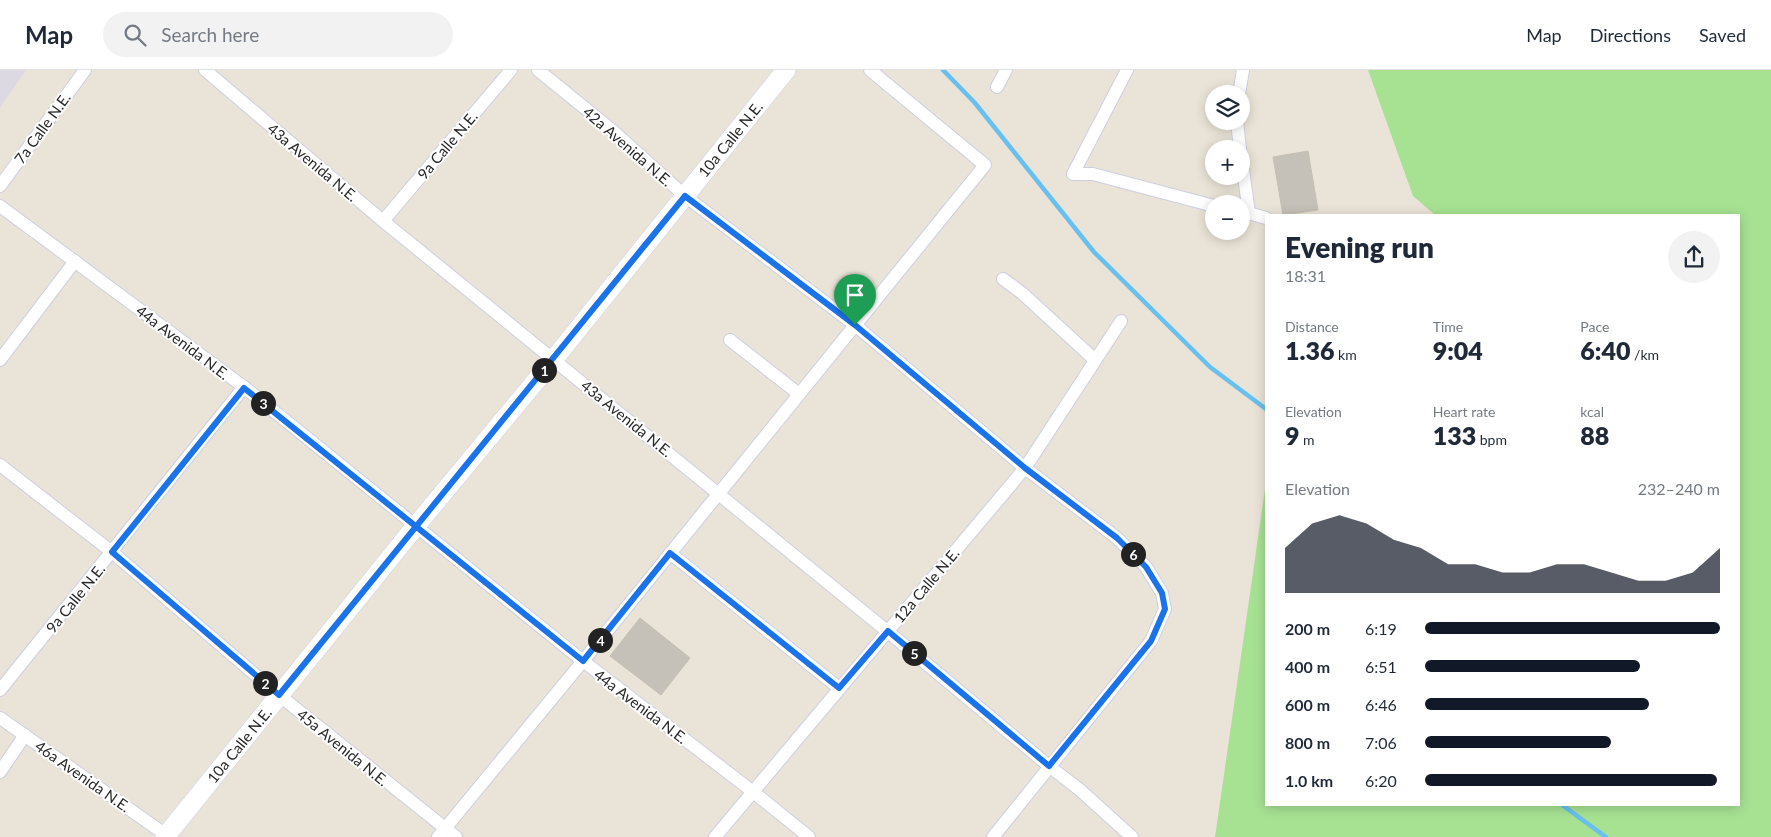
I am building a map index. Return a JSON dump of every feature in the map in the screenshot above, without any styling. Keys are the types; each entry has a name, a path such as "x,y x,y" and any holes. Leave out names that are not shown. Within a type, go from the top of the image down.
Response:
{"street":[{"name":"7a Calle N.E.","path":"0,186 85,70"},
{"name":"43a Avenida N.E.","path":"205,70 384,221 888,631 1080,790 1132,837"},
{"name":"9a Calle N.E.","path":"384,221 511,70"},
{"name":"42a Avenida N.E.","path":"538,70 613,131 685,196 855,325 1025,468 1117,538 1146,567 1162,593 1165,609 1151,641 993,837"},
{"name":"10a Calle N.E.","path":"166,836 786,70"},
{"path":"441,833 985,165 870,70"},
{"path":"997,87 1006,70"},
{"path":"1127,70 1073,174 1093,174 1205,204"},
{"path":"1240,85 1243,70"},
{"name":"44a Avenida N.E.","path":"0,206 244,388 583,661 809,837"},
{"path":"1250,213 1265,218"},
{"path":"0,360 75,261"},
{"path":"1004,279 1022,293 1095,360"},
{"name":"12a Calle N.E.","path":"715,837 1025,468 1121,321"},
{"path":"730,340 799,394"},
{"name":"9a Calle N.E.","path":"0,690 244,388"},
{"name":"45a Avenida N.E.","path":"0,464 112,552 441,833 456,837"},
{"path":"670,553 839,688"},
{"name":"46a Avenida N.E.","path":"0,718 166,836"},
{"path":"0,772 25,735"}],"shaded area":[{"path":"0,70 26,70 0,108"}],"green space":[{"path":"1368,70 1771,70 1771,837 1215,837 1265,489 1265,806 1740,806 1740,214 1434,214 1413,196"}],"building":[{"path":"1308,151 1318,210 1283,214 1273,157"},
{"path":"640,618 690,658 661,695 610,656"}],"waterway":[{"path":"943,70 975,103 1094,252 1210,367 1265,408"},
{"path":"1563,806 1606,837"}],"route":[{"path":"855,325 685,196 554,359 415,527 279,695 112,552 244,388 415,527 583,661 670,553 839,688 888,631 1049,766 1151,641 1165,609 1162,593 1146,567 1117,538 1025,468 855,325"}]}
